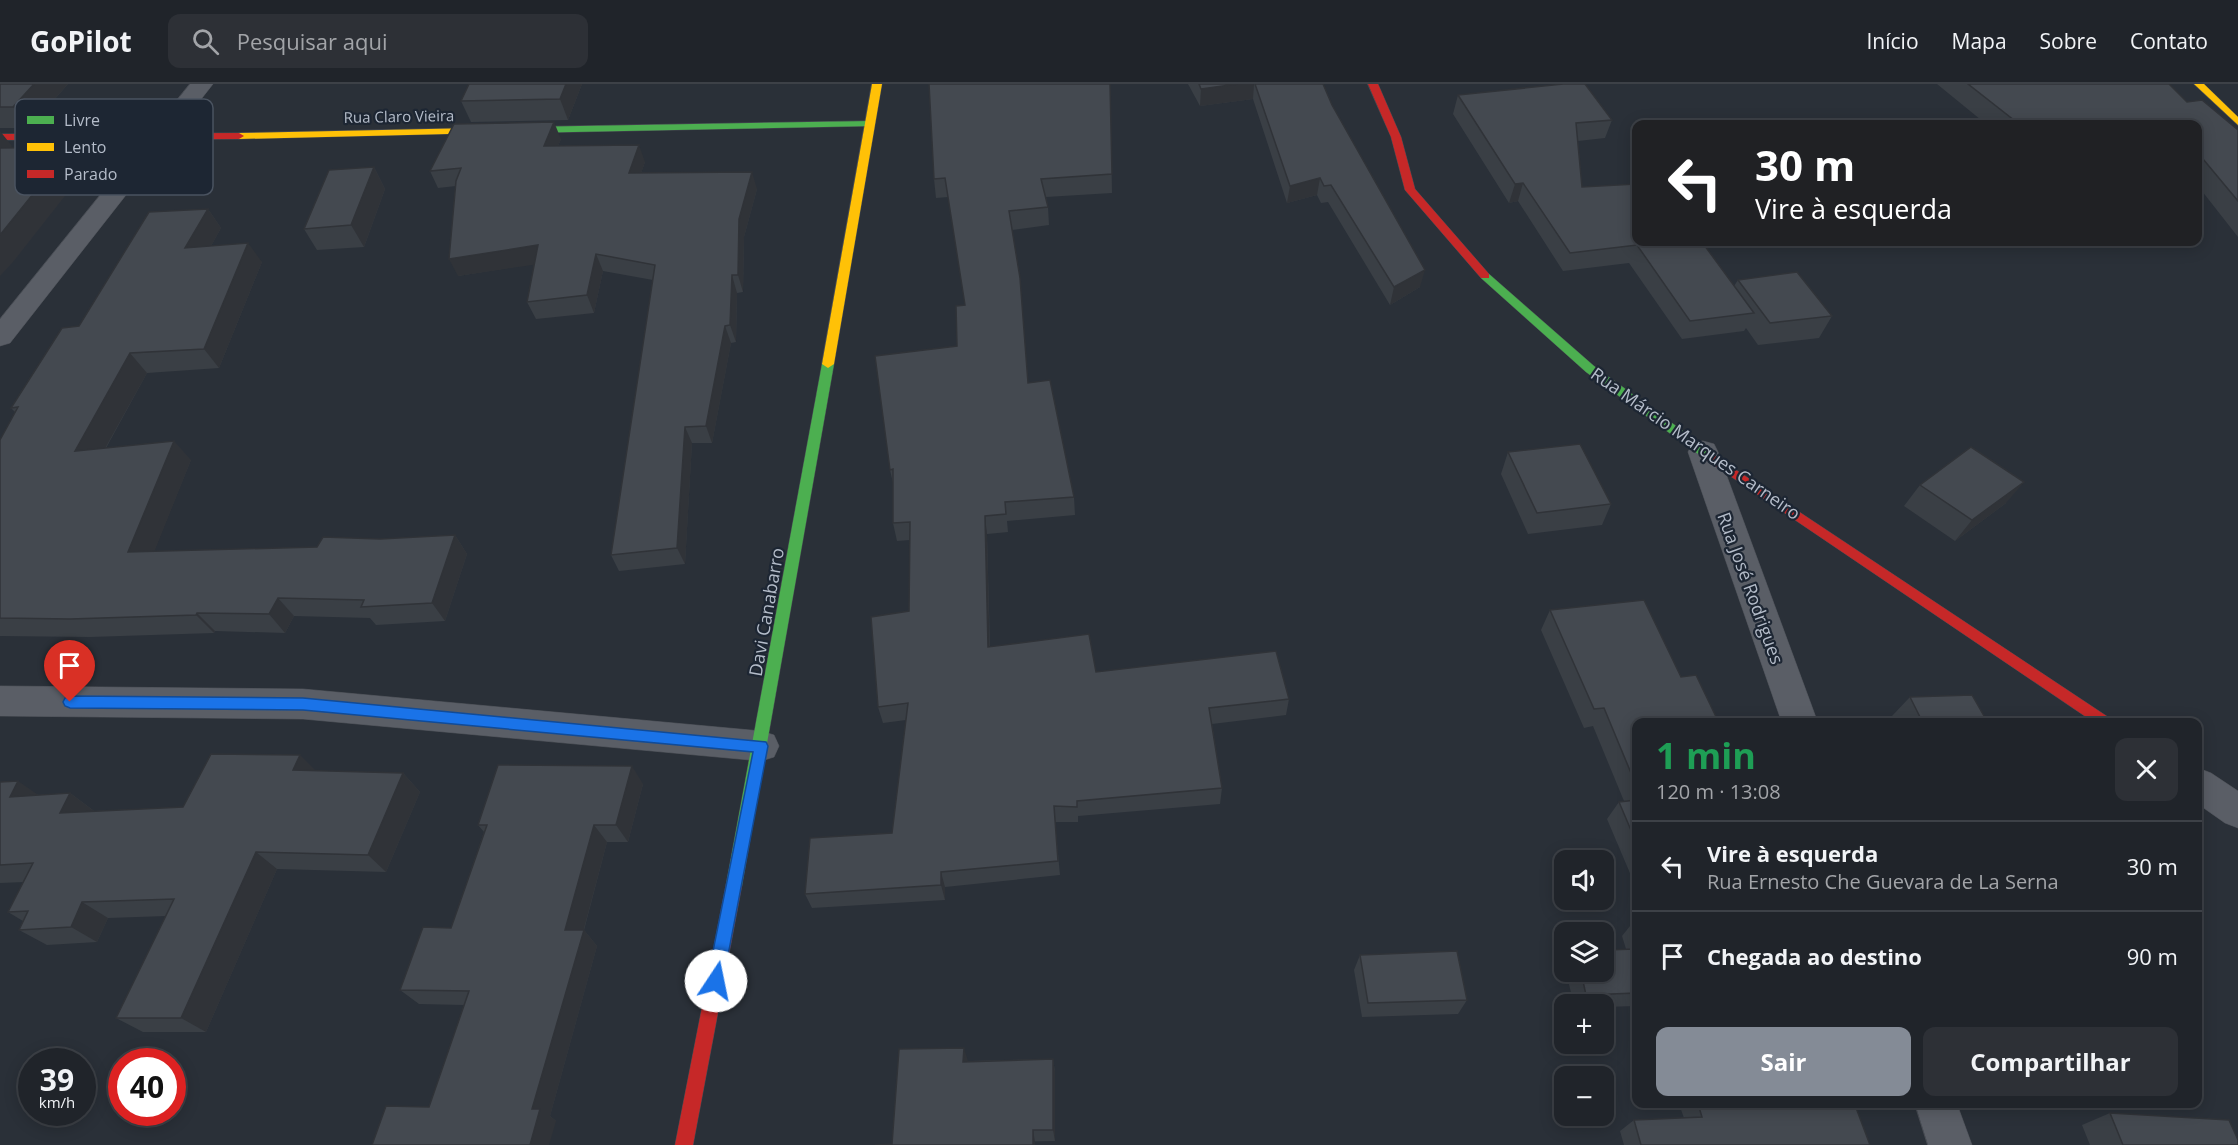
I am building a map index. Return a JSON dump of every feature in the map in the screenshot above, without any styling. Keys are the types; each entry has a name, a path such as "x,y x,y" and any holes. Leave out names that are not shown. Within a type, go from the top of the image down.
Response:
{"street":[{"path":"191,99 202,84"},
{"name":"Davi Canabarro","path":"684,1145 761,746 878,84"},
{"name":"Rua Márcio Marques Carneiro","path":"1373,84 1396,137 1410,190 1481,273 1590,369 1703,452 2099,718"},
{"path":"2199,84 2236,118"},
{"name":"Rua Claro Vieira","path":"213,136 870,124"},
{"path":"0,337 115,195"},
{"name":"Rua José Rodrigues","path":"1703,452 1798,718"},
{"path":"0,701 303,704 761,746"},
{"path":"2202,787 2238,812"},
{"path":"1937,1108 1950,1145"}],"building":[{"path":"0,84 34,84 20,99 15,99 13,107 0,107"},
{"path":"469,84 566,84 560,99 461,101"},
{"path":"929,84 1110,84 1112,174 1041,179 1048,207 1009,211 1020,278 1028,383 1050,380 1074,497 1005,502 1006,514 985,516 988,647 1089,634 1096,672 1276,651 1289,699 1209,708 1222,788 1077,801 1077,807 1054,806 1058,861 941,872 941,885 805,894 810,838 892,833 908,703 878,707 871,617 909,611 910,522 893,523 893,469 890,470 875,356 957,346 956,306 965,305 945,178 934,179"},
{"path":"1199,84 1237,84 1201,89"},
{"path":"1255,84 1323,84 1332,105 1425,270 1394,287 1331,185 1324,186 1320,178 1290,186"},
{"path":"1563,84 1585,84 1612,120 1576,123 1582,187 1632,184 1632,246 1570,253 1523,183 1515,184 1458,95"},
{"path":"1968,84 2169,84 2187,102 2202,100 2238,130 2238,201 2202,159 2202,120 2014,120"},
{"path":"554,122 544,146 639,145 629,173 752,172 739,219 738,275 732,275 730,325 725,326 706,426 685,427 677,548 611,555 655,265 596,254 587,295 527,302 538,245 449,259 456,181 461,168 430,171 454,124"},
{"path":"0,148 15,148 15,195 32,195 0,235"},
{"path":"374,167 351,225 304,229 329,170"},
{"path":"208,209 185,248 248,243 204,349 130,353 75,451 174,441 128,552 317,547 323,537 380,539 455,535 432,603 361,607 364,600 278,598 269,614 197,613 196,615 70,619 0,618 0,440 18,407 11,408 62,328 79,326 149,212"},
{"path":"1638,246 1705,246 1754,313 1690,321"},
{"path":"1797,272 1832,316 1770,323 1738,280"},
{"path":"1580,444 1611,504 1537,513 1508,452"},
{"path":"1971,447 2024,482 1972,520 1920,485"},
{"path":"1644,600 1681,677 1696,675 1717,718 1632,718 1632,775 1604,708 1594,709 1550,610"},
{"path":"1972,695 1985,718 1920,718 1910,697"},
{"path":"211,754 300,755 293,770 403,773 368,855 256,852 181,1018 116,1018 174,899 82,902 71,927 19,930 28,911 8,912 33,863 0,865 0,782 18,781 10,797 70,793 60,813 183,807"},
{"path":"498,765 632,766 616,825 594,825 565,930 584,930 532,1109 540,1109 530,1145 372,1145 386,1106 429,1107 469,991 400,990 423,927 451,928 487,825 478,825"},
{"path":"1632,800 1632,833 1619,802"},
{"path":"1632,949 1632,993 1586,994 1583,982 1614,982 1614,950"},
{"path":"1457,951 1467,1000 1368,1003 1360,955"},
{"path":"964,1048 963,1062 1053,1059 1053,1130 1033,1130 1033,1145 875,1145 892,1144 899,1049"},
{"path":"1699,1108 1856,1108 1870,1145 1641,1145 1634,1120 1702,1117"},
{"path":"2110,1113 2229,1120 2238,1145 2123,1145"}],"traffic: fast":[{"path":"523,130 870,124"},
{"path":"1485,276 1590,369 1709,456"},
{"path":"734,885 828,364"}],"traffic: slow":[{"path":"828,364 877,84"},
{"path":"2199,84 2238,122"},
{"path":"239,136 523,130"}],"traffic: jam":[{"path":"1373,84 1396,137 1410,190 1485,276"},
{"path":"213,136 239,136"},
{"path":"0,137 15,137"},
{"path":"1709,456 2099,718"},
{"path":"684,1145 734,885"}],"route":[{"path":"70,702 303,704 761,746 716,981"}]}
